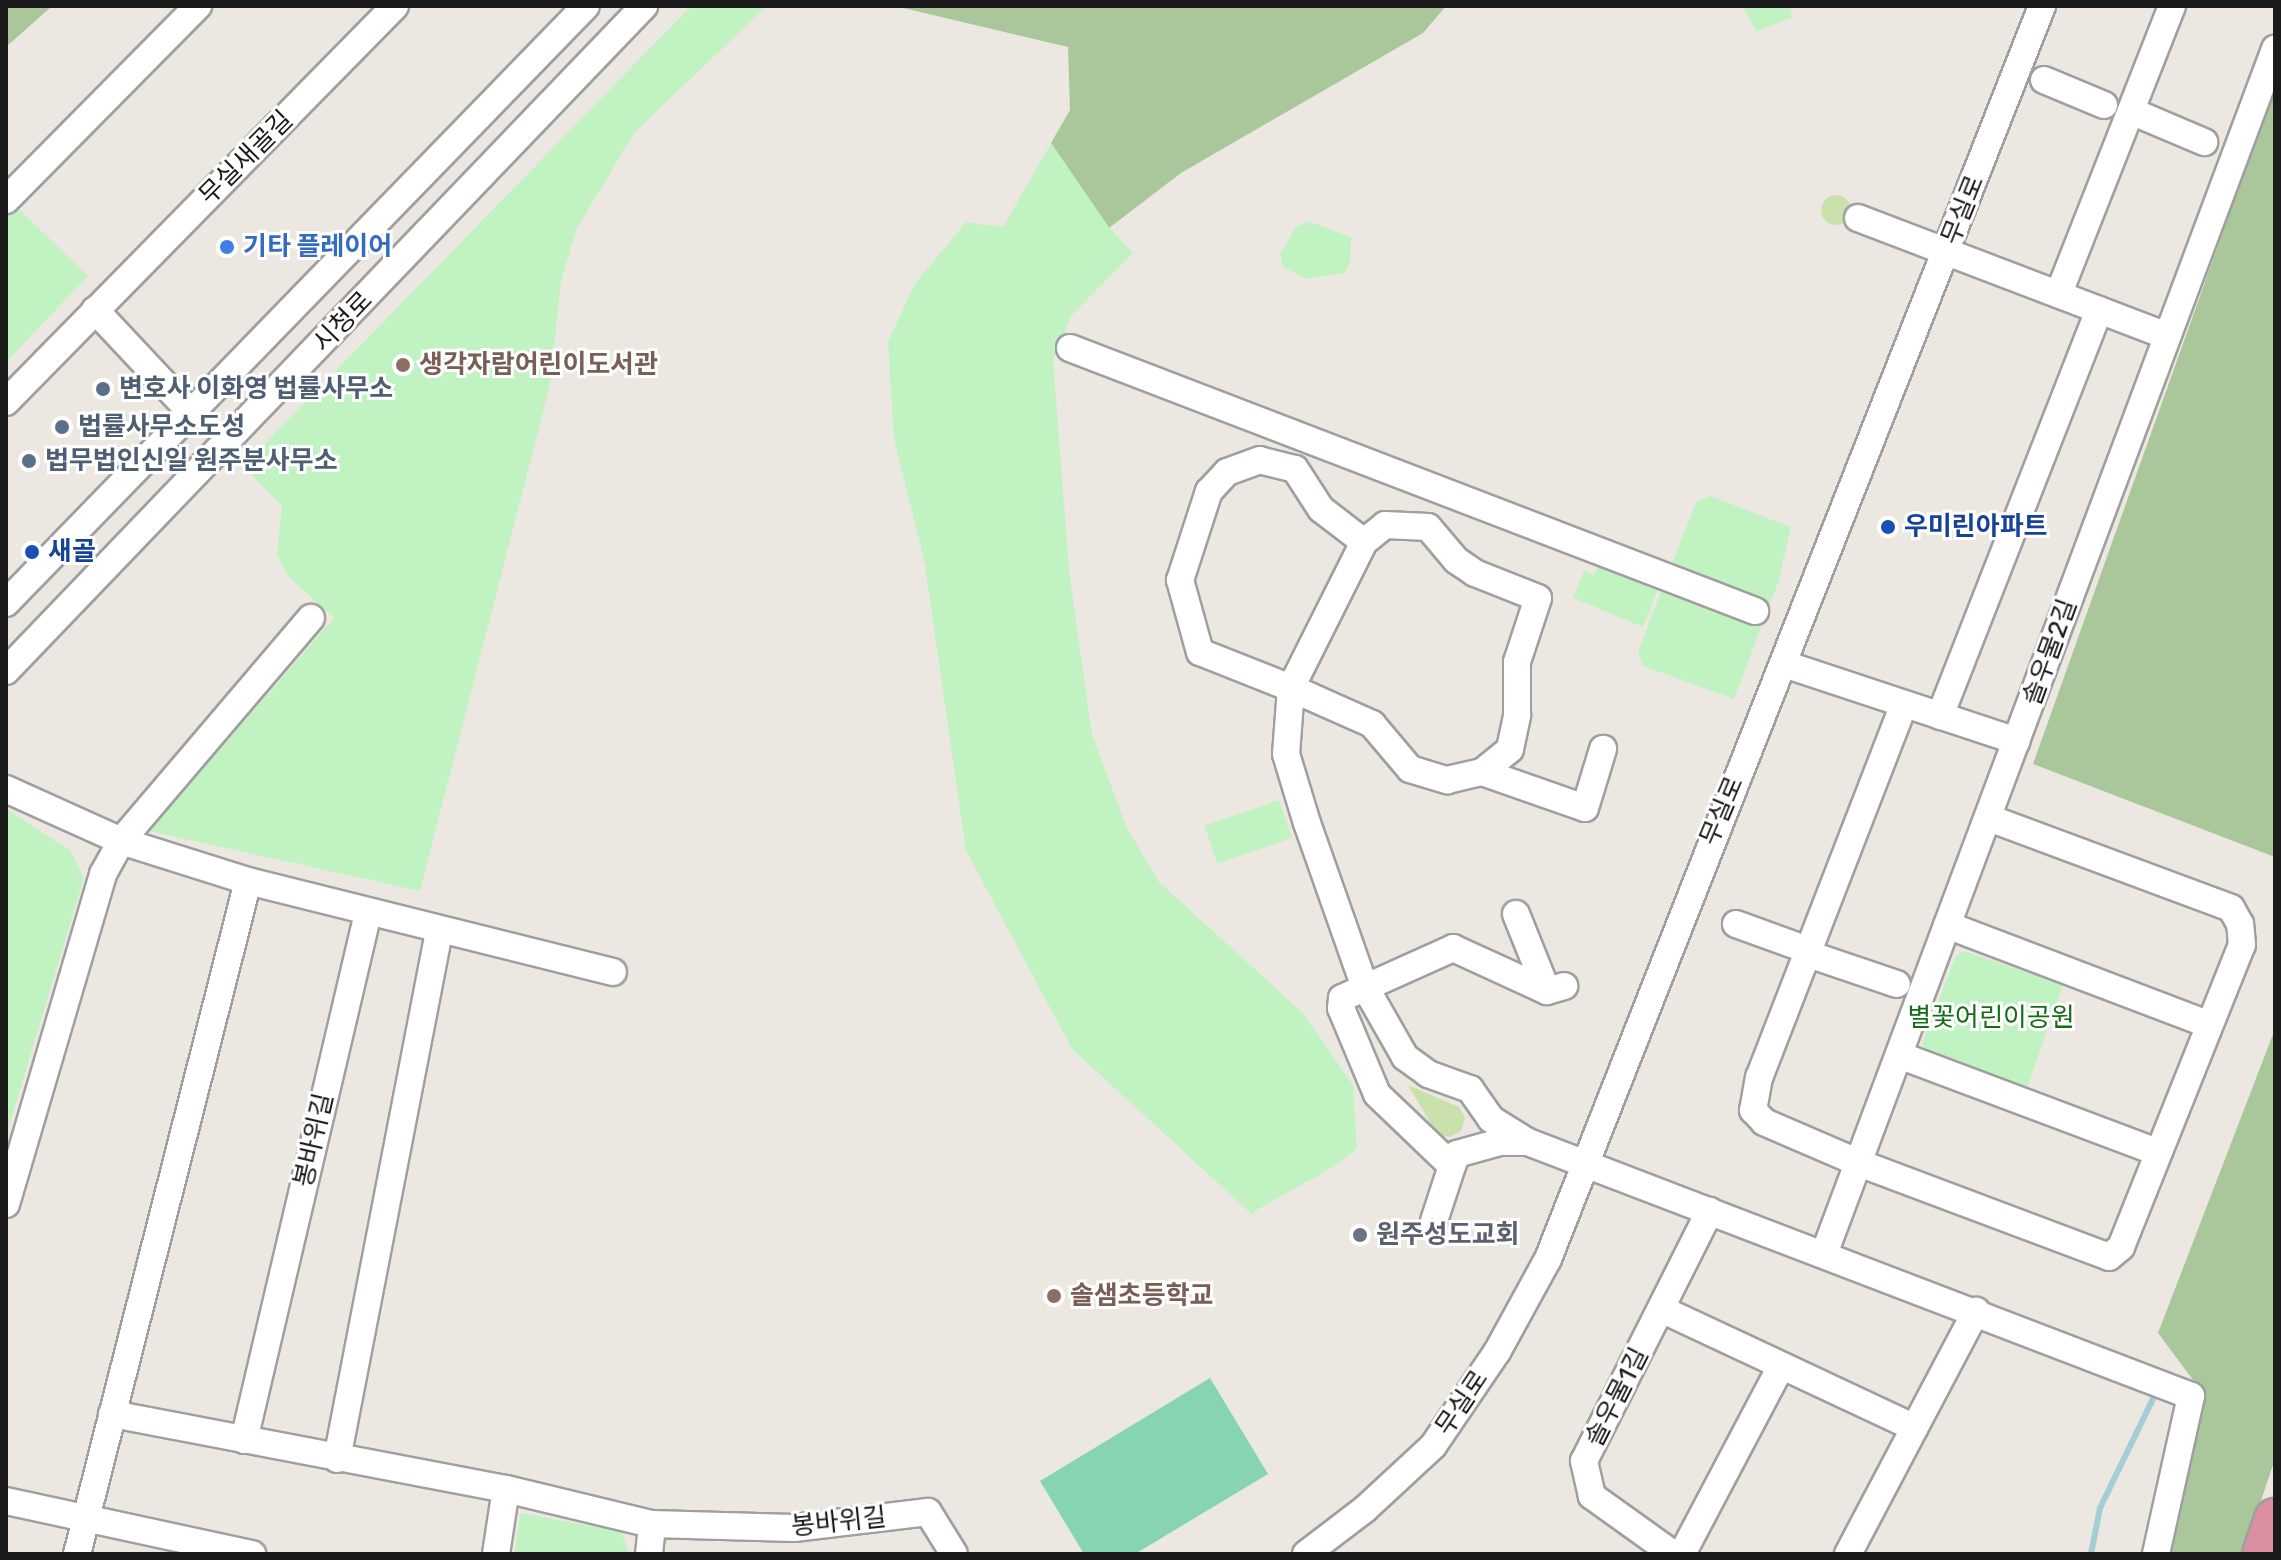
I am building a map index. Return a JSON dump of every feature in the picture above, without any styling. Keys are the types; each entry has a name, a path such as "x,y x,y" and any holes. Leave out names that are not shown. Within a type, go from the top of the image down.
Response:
{"highway":[{"path":"2263,1554 2275,1519"}],"street":[{"path":"6,200 198,6"},
{"name":"무실새골길","path":"6,402 395,6"},
{"name":"시청로","path":"6,603 586,6"},
{"name":"시청로","path":"6,671 644,6"},
{"name":"무실로","path":"1306,1554 1365,1509 1433,1446 1497,1352 1548,1259 1703,856 1784,664 2042,6"},
{"path":"2059,293 2172,6"},
{"name":"솔우물2길","path":"1824,1254 2275,49"},
{"path":"2044,80 2104,105"},
{"path":"2138,114 2204,142"},
{"path":"1858,218 2167,336"},
{"path":"95,310 190,411"},
{"path":"1940,716 2099,310"},
{"path":"1070,348 1755,611"},
{"path":"1364,542 1321,509 1295,469 1260,460 1227,472 1209,491 1180,580 1200,652 1291,688 1372,724 1397,757 1427,776 1447,780 1482,772 1499,761 1515,734 1517,662 1538,598 1475,573 1428,527 1385,525 1364,542 1291,688 1286,754 1364,985 1405,1057 1428,1074 1470,1089 1491,1119 1528,1142 1586,1161 2191,1396 2156,1554"},
{"path":"6,1204 103,874 121,841 311,618"},
{"path":"1784,664 2017,741"},
{"path":"1904,704 1759,1077 1753,1110 1764,1122 1859,1163 2109,1257 2121,1247 2242,945 2240,924 2231,908 1989,818"},
{"path":"1482,772 1585,808 1603,749"},
{"path":"6,789 121,841 248,881 439,932 613,972"},
{"path":"77,1554 248,881"},
{"name":"봉바위길","path":"368,913 244,1440 506,1489 652,1524 794,1528 928,1512 954,1554"},
{"path":"1452,1166 1377,1094 1341,1008 1344,993 1453,948 1555,988 1516,914"},
{"path":"1736,924 1794,945"},
{"path":"1947,925 2208,1024"},
{"path":"337,1459 439,932"},
{"path":"1820,958 1897,984"},
{"path":"1899,1055 2157,1152"},
{"path":"1434,1221 1457,1154 1500,1142 1528,1142"},
{"name":"솔우물1길","path":"1673,1554 1592,1496 1583,1472 1710,1211"},
{"path":"1661,1309 1915,1428"},
{"path":"1848,1554 1976,1311"},
{"path":"1682,1554 1781,1366"},
{"path":"112,1414 244,1440"},
{"path":"496,1554 506,1489"},
{"path":"6,1501 252,1554"},
{"path":"649,1554 652,1524"}],"green space":[{"path":"6,6 52,6 6,47"},
{"path":"691,6 767,6 635,132 577,228 561,281 550,385 420,891 149,831 334,618 287,575 277,554 282,506 243,466"},
{"path":"895,6 1446,6 1423,33 1181,173 1109,228 1051,143 1070,110 1068,47"},
{"path":"1743,6 1790,6 1792,17 1756,32"},
{"path":"2275,86 2275,857 2033,764"},
{"path":"1051,143 1108,226 1133,253 1071,316 1053,359 1069,570 1092,735 1127,828 1159,882 1304,1014 1353,1085 1357,1148 1335,1166 1253,1212 1257,1219 1072,1049 966,851 924,559 894,439 888,342 914,285 966,222 1003,227"},
{"path":"1836,195 1846,200 1851,210 1846,220 1836,225 1826,220 1821,210 1826,200"},
{"path":"14,204 88,276 6,362 6,212"},
{"path":"1308,221 1351,237 1350,263 1344,273 1306,279 1283,267 1280,254 1296,227"},
{"path":"1710,496 1791,527 1779,580 1734,699 1643,666 1638,651 1696,502"},
{"path":"1599,565 1658,589 1643,627 1573,598 1584,571 1594,575"},
{"path":"1279,800 1292,838 1217,864 1204,826"},
{"path":"6,809 70,850 84,878 6,1136"},
{"name":"별꽃어린이공원","path":"1964,951 2063,985 2027,1088 1926,1053 1922,1044 1956,956"},
{"path":"2275,1029 2275,1459 2243,1554 2169,1554 2202,1402 2193,1380 2158,1333"},
{"path":"1408,1085 1459,1107 1465,1118 1461,1131 1450,1137 1437,1134"},
{"path":"1210,1378 1268,1474 1135,1554 1084,1554 1040,1481"},
{"path":"521,1513 622,1532 629,1554 514,1554"}],"waterway":[{"path":"2091,1554 2100,1508 2153,1399"}],"place":[{"name":"기타 플레이어","path":"227,247"},
{"name":"생각자람어린이도서관","path":"403,365"},
{"name":"변호사 이화영 법률사무소","path":"103,389"},
{"name":"법률사무소도성","path":"62,427"},
{"name":"법무법인신일 원주분사무소","path":"29,461"},
{"name":"우미린아파트","path":"1888,527"},
{"name":"새골","path":"32,552"},
{"name":"원주성도교회","path":"1360,1235"},
{"name":"솔샘초등학교","path":"1054,1296"}]}
